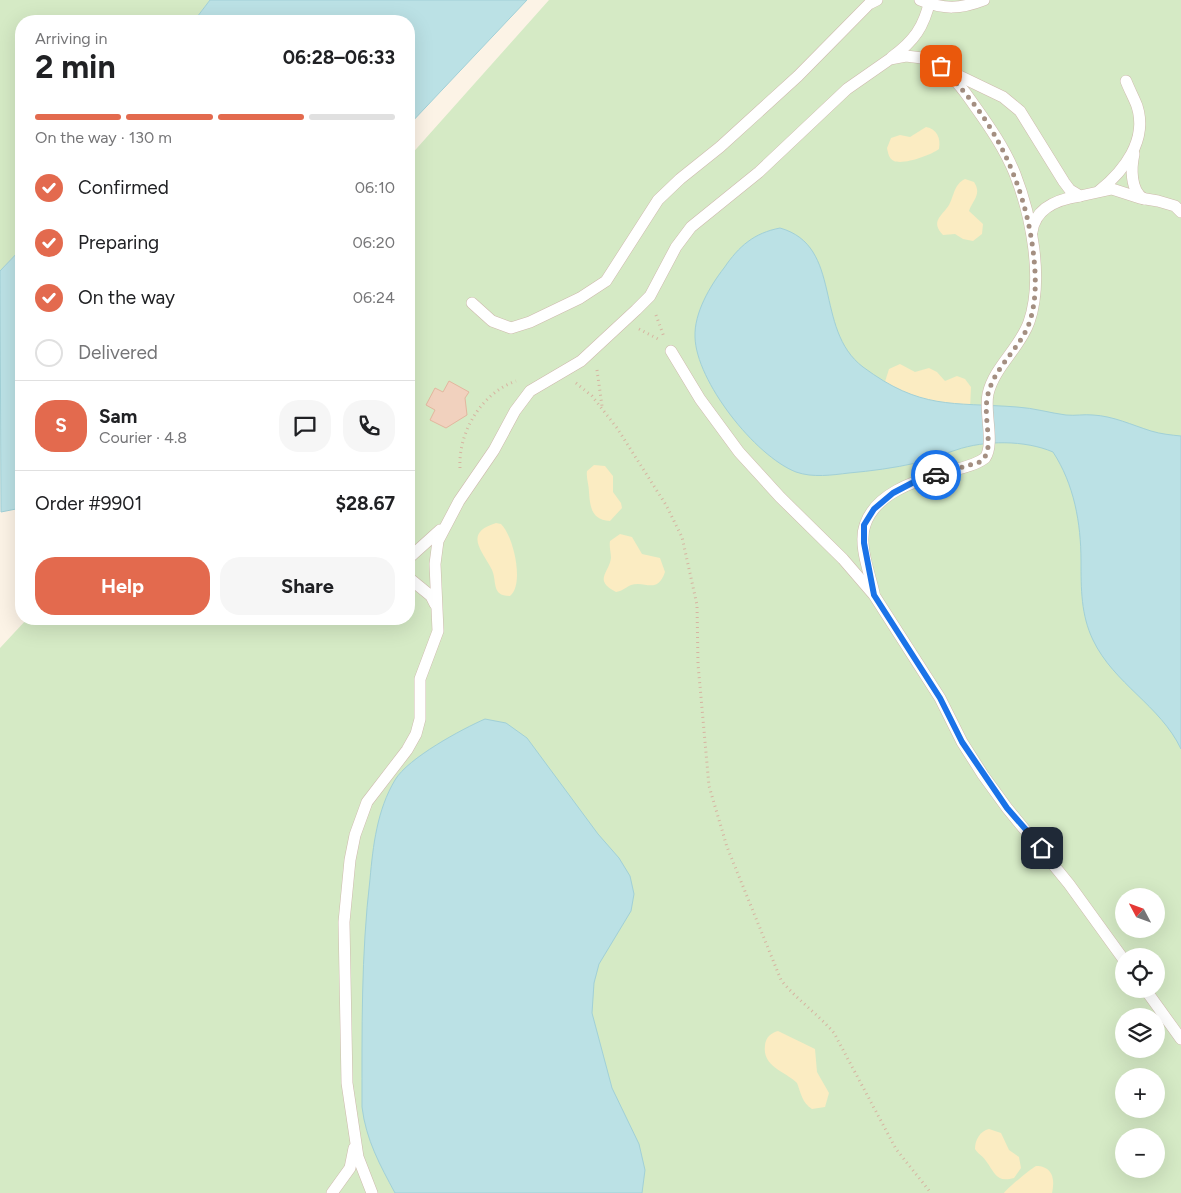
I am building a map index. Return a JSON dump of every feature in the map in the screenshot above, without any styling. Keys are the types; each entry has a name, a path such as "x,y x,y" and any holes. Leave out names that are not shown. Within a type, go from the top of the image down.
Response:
{"lane":[{"path":"472,303 492,321 511,328 530,322 580,298 606,281 658,200 680,178 720,147 798,76 869,4 877,0"},
{"path":"415,553 443,527 494,450 515,411 530,391 581,361 613,334 650,296 676,248 691,227 759,172 846,89 910,44 918,31 926,1 938,6 965,7 984,0"},
{"path":"890,58 906,56 922,58 1003,97 1020,111 1064,182 1070,190 1080,196"},
{"path":"937,65 956,81 1000,143 1014,173 1028,218 1032,240"},
{"path":"1126,81 1137,108 1140,128 1134,150 1132,170 1137,191 1146,200"},
{"path":"1099,191 1111,181 1134,150"},
{"path":"874,595 864,543 864,525 874,509 893,493 912,483 980,462 987,454 988,394 996,376 1022,340 1033,308 1036,285 1032,229 1042,212 1059,200 1099,191 1124,192 1146,200 1175,206 1181,212"},
{"path":"671,351 700,399 739,452 780,497 843,559 874,595 940,698 962,742 1007,808 1069,884 1115,948"},
{"path":"332,1193 350,1168 354,1152 346,1083 343,975 344,922 350,860 355,836 367,802 407,750 416,734 420,719 420,679 438,631 435,564 438,541 459,502"},
{"path":"415,583 431,596 436,605"},
{"path":"1151,998 1181,1039"},
{"path":"352,1131 360,1164 372,1193"}],"path":[{"path":"655,285 653,297 658,324 671,351"},
{"path":"613,334 631,328 641,330 662,341 671,351"},
{"path":"597,367 602,409"},
{"path":"460,472 461,442 486,400 503,386 516,381 569,379 592,396 617,428 666,505 682,537 697,605 698,664 710,786 727,847 747,901 781,980 834,1033 896,1149 931,1193"}],"green space":[{"path":"0,0 210,0 199,15 15,15 15,255 0,271"},
{"path":"549,0 1181,0 1181,1193 0,1193 0,648 21,625 415,625 415,150"}],"sand":[{"path":"926,127 933,130 937,135 939,149 911,161 898,162 891,159 887,148 891,138 900,135 910,137"},
{"path":"965,179 974,182 977,190 976,197 969,211 983,224 982,234 973,241 963,239 955,234 943,235 937,226 937,222 949,205 956,187"},
{"path":"900,364 915,372 929,368 937,372 945,381 957,376 965,379 971,387 970,409 929,406 884,385 889,369"},
{"path":"594,465 605,466 613,476 613,492 621,503 622,508 610,521 596,516 591,508 587,471"},
{"path":"496,523 501,524 510,538 516,560 517,581 510,596 504,595 497,590 493,573 478,542 480,532"},
{"path":"620,534 632,537 642,554 660,558 665,572 658,583 654,585 631,585 616,592 605,584 604,576 611,558 610,541"},
{"path":"778,1031 815,1049 817,1072 829,1093 825,1107 812,1109 809,1107 802,1097 797,1083 775,1068 767,1059 765,1052 766,1040 771,1034"},
{"path":"989,1129 1001,1133 1009,1150 1019,1157 1021,1168 1014,1178 1003,1179 997,1176 975,1149 979,1136"},
{"path":"1036,1166 1046,1168 1052,1175 1052,1193 1004,1193 1009,1187"}],"water":[{"path":"210,0 527,0 415,119 415,15 199,15"},
{"path":"780,228 800,238 813,252 821,270 838,332 848,351 863,367 902,391 937,401 1023,408 1066,415 1100,416 1155,432 1181,436 1181,749 1172,733 1161,720 1102,656 1089,631 1082,602 1081,547 1078,518 1066,477 1053,452 1018,443 979,444 916,463 836,475 809,475 796,472 780,463 746,434 730,415 705,374 698,355 695,337 697,319 708,291 735,253 762,233"},
{"path":"15,255 15,509 1,512 0,271"},
{"path":"485,719 506,723 527,738 598,834 619,858 630,876 634,894 631,911 599,964 594,983 592,1013 612,1088 639,1144 645,1170 642,1193 395,1193 370,1141 362,1107 363,993 367,908 373,854 380,816 389,792 402,771 436,745"}],"building":[{"path":"449,381 469,392 465,398 467,415 446,428 430,420 435,410 426,405 435,388 443,392"}],"way so far":[{"path":"936,475 980,462 985,458 988,449 988,394 996,376 1022,340 1033,308 1036,285 1030,226 1014,173 1000,143 984,119 956,81 937,65 941,66"}],"route":[{"path":"936,475 912,483 893,493 874,509 864,525 864,543 874,595 888,614 940,698 962,742 1007,808 1042,848"}]}
